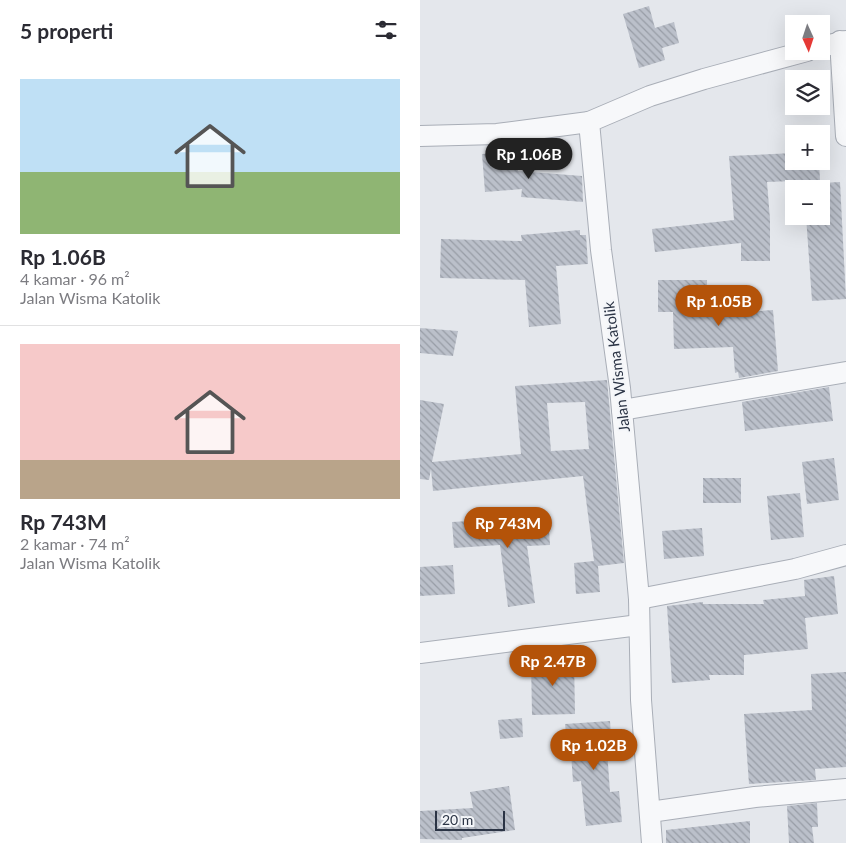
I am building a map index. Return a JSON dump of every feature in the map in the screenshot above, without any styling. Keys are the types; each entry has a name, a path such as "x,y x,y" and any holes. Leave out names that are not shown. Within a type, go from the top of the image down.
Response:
{"street":[{"path":"836,43 846,136"},
{"path":"420,136 497,134 588,122 650,96 785,57"},
{"name":"Jalan Wisma Katolik","path":"588,122 601,250 622,410 639,599 641,700 652,843"},
{"path":"622,410 846,372"},
{"path":"639,599 795,569 846,555"},
{"path":"420,653 639,625"},
{"path":"650,812 755,798 846,789"}],"building":[{"path":"649,6 655,28 674,22 679,43 662,48 665,60 639,68 623,14"},
{"path":"517,152 518,171 582,176 583,202 521,197 522,189 485,192 482,154"},
{"path":"785,153 785,170 819,170 820,180 767,182 770,219 770,261 741,261 741,243 655,252 652,229 734,220 729,156"},
{"path":"840,182 846,299 812,301 807,225 830,225 830,183"},
{"path":"580,230 580,235 586,235 588,264 556,266 561,324 529,327 525,280 440,278 441,239 522,241 521,235"},
{"path":"658,280 707,280 707,315 773,310 778,371 739,378 738,372 735,373 733,347 674,349 673,312 658,312"},
{"path":"420,328 458,331 453,356 420,353"},
{"path":"607,380 624,563 598,566 600,592 576,594 574,563 594,561 583,476 433,491 431,469 429,480 420,479 420,400 444,404 432,462 521,454 515,386","holes":["585,402 589,449 551,451 547,403"]},
{"path":"829,387 833,421 745,431 742,402"},
{"path":"834,458 839,500 807,504 802,462"},
{"path":"703,478 741,478 741,503 703,503"},
{"path":"800,493 804,537 771,540 767,496"},
{"path":"548,516 550,545 527,546 535,603 508,607 500,545 454,548 452,522"},
{"path":"702,528 704,556 664,559 662,531"},
{"path":"453,565 455,594 420,596 420,567"},
{"path":"834,576 838,614 805,618 808,649 744,655 744,675 709,675 710,680 672,683 667,606 703,602 703,604 764,604 763,600 805,596 804,580"},
{"path":"574,659 575,714 532,715 531,660"},
{"path":"846,672 846,767 815,769 816,780 749,784 744,714 812,710 811,674"},
{"path":"522,718 523,737 500,739 498,720"},
{"path":"610,721 612,749 607,750 610,792 619,791 622,822 586,826 581,781 573,782 571,753 568,753 565,724"},
{"path":"509,786 515,830 462,838 462,840 420,839 420,811 473,808 470,792"},
{"path":"817,803 818,827 812,827 814,843 789,843 787,806"},
{"path":"750,821 750,843 666,843 666,830"}]}
